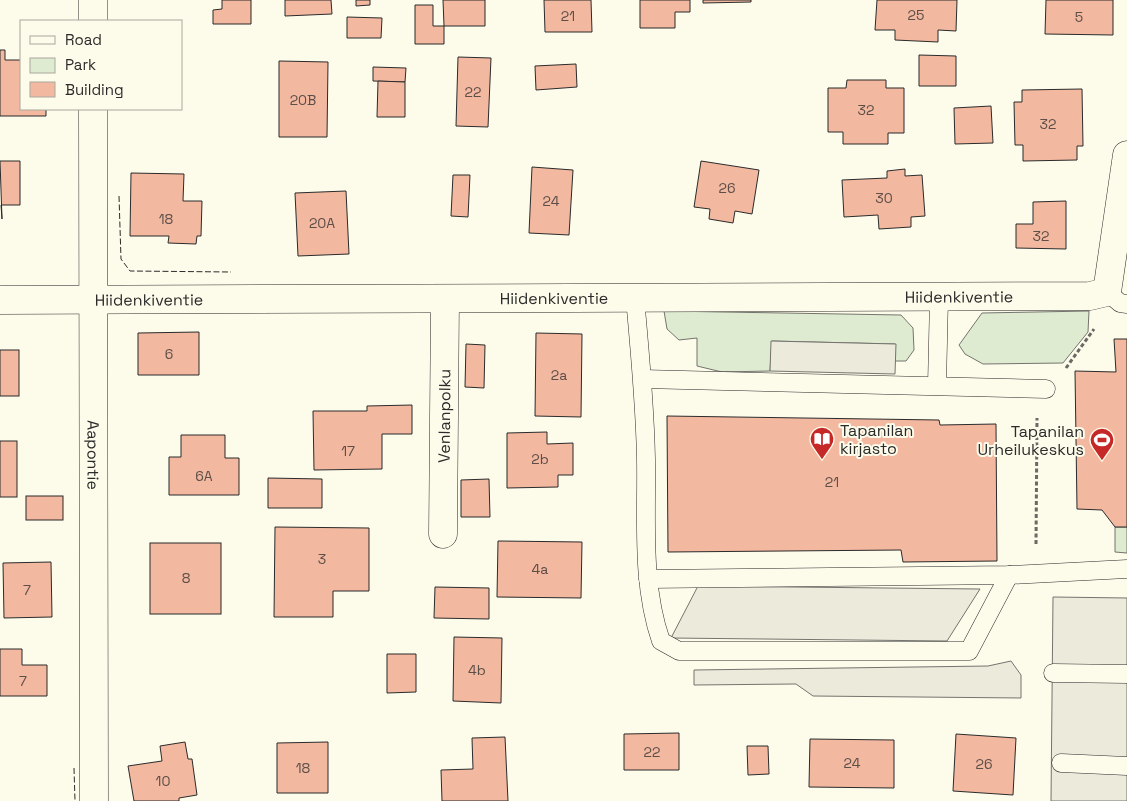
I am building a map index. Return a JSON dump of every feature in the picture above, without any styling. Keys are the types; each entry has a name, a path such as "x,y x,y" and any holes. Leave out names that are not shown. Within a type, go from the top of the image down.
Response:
{"street":[{"path":"92,0 93,20"},
{"name":"Aapontie","path":"93,110 94,801"},
{"path":"1117,298 1127,155"},
{"name":"Hiidenkiventie","path":"0,300 445,300 1090,296 1117,298"},
{"name":"Venlanpolku","path":"443,534 445,300"}],"lane":[{"path":"635,298 643,379 648,579 655,624 661,641 679,651 969,651 1009,575"},
{"path":"937,385 939,298"},
{"path":"643,379 1046,389"},
{"path":"648,579 1009,575 1127,569"},
{"path":"1053,673 1127,674"},
{"path":"1061,763 1127,766"}],"path":[{"path":"1069,364 1095,332"},
{"path":"1036,420 1038,492 1036,524"}],"green space":[{"path":"664,311 901,315 913,328 914,350 906,361 895,361 895,344 772,341 770,371 722,372 697,366 697,338 679,340 667,329"},
{"path":"1089,311 1088,332 1063,363 983,364 965,354 959,345 982,313"},
{"path":"1115,527 1127,527 1127,553 1115,552"}],"shaded area":[{"path":"771,341 896,344 895,374 770,371"},
{"path":"698,586 980,589 947,641 671,638"},
{"path":"1053,597 1127,598 1127,801 1051,801"},
{"path":"1011,661 1021,675 1021,698 813,696 796,684 694,685 694,670 988,666"}],"building":[{"path":"222,0 251,0 251,24 213,24 213,10 222,9"},
{"path":"285,0 331,0 332,14 285,16"},
{"path":"356,0 370,0 370,5 356,6"},
{"path":"443,0 485,0 485,26 444,26"},
{"path":"544,0 591,0 592,32 545,32"},
{"path":"640,0 690,0 690,12 675,12 675,28 640,28"},
{"path":"703,0 751,0 751,2 703,3"},
{"path":"877,0 957,0 956,31 938,30 938,42 895,40 895,30 875,30"},
{"path":"1046,0 1113,0 1113,35 1045,34"},
{"path":"415,5 433,5 433,26 444,26 444,44 415,44"},
{"path":"347,17 382,18 381,38 347,38"},
{"path":"0,50 5,50 5,60 20,60 20,110 46,110 46,116 0,116"},
{"path":"919,55 956,56 956,86 919,86"},
{"path":"458,57 491,58 488,127 456,126"},
{"path":"279,61 328,62 327,137 279,137"},
{"path":"576,64 577,87 536,90 535,66"},
{"path":"373,67 406,68 405,82 373,81"},
{"path":"847,80 886,80 886,88 904,88 904,133 888,133 888,144 843,144 843,132 828,132 828,88 846,88"},
{"path":"378,81 405,82 405,117 377,117"},
{"path":"1082,89 1083,146 1077,146 1077,160 1023,161 1023,145 1015,145 1014,102 1022,102 1022,90"},
{"path":"991,106 993,143 955,144 954,108"},
{"path":"0,161 20,161 20,205 2,205"},
{"path":"701,161 759,170 752,214 735,211 733,223 709,219 710,209 694,207"},
{"path":"532,167 573,170 569,235 529,233"},
{"path":"905,169 905,176 922,175 925,216 911,217 911,227 879,229 878,215 844,217 842,180 887,178 887,171"},
{"path":"131,173 184,174 183,201 202,201 201,236 197,236 196,244 168,243 169,236 130,236"},
{"path":"453,175 470,175 468,217 451,216"},
{"path":"346,191 349,254 298,256 295,193"},
{"path":"1066,201 1066,249 1016,248 1016,224 1033,224 1033,202"},
{"path":"199,332 199,375 138,375 138,333"},
{"path":"536,333 582,334 581,417 535,416"},
{"name":"Tapanilan Urheilukeskus","path":"1114,339 1127,339 1127,527 1115,527 1102,510 1077,509 1075,371 1116,372"},
{"path":"466,344 485,345 484,388 465,387"},
{"path":"0,350 19,350 19,396 0,396"},
{"path":"412,405 412,434 382,434 382,469 314,470 313,411 367,411 367,406"},
{"path":"667,416 939,420 940,425 996,424 997,561 903,562 901,550 668,552"},
{"path":"547,432 547,444 573,443 573,475 558,475 558,487 507,488 507,433"},
{"path":"181,435 225,435 225,458 239,458 239,495 169,495 169,457 181,457"},
{"path":"0,441 17,441 17,497 0,497"},
{"path":"268,478 322,479 322,508 268,508"},
{"path":"489,479 490,517 461,517 461,480"},
{"path":"26,496 63,496 63,520 26,520"},
{"path":"275,527 369,528 369,591 333,591 333,617 274,617"},
{"path":"498,541 582,542 581,598 497,597"},
{"path":"150,543 221,543 221,614 150,614"},
{"path":"51,562 52,617 4,618 3,563"},
{"path":"435,587 489,588 489,619 434,618"},
{"path":"454,637 502,638 501,703 453,701"},
{"path":"0,649 22,649 22,665 47,665 47,696 0,696"},
{"path":"387,654 416,654 416,692 387,693"},
{"path":"679,733 679,770 624,770 624,734"},
{"path":"956,734 1016,738 1013,795 953,791"},
{"path":"505,737 508,801 442,801 441,770 473,769 472,738"},
{"path":"810,739 894,740 894,788 809,787"},
{"path":"185,742 188,759 192,759 197,795 179,798 179,801 134,801 128,766 162,761 160,746"},
{"path":"328,742 328,793 277,793 277,743"},
{"path":"747,746 768,746 769,774 748,775"}],"fence":[{"path":"119,196 121,259 130,271 231,272"},
{"path":"74,768 75,801"}],"place":[{"name":"Tapanilan kirjasto","path":"822,460"},
{"name":"Tapanilan Urheilukeskus","path":"1102,461"}]}
